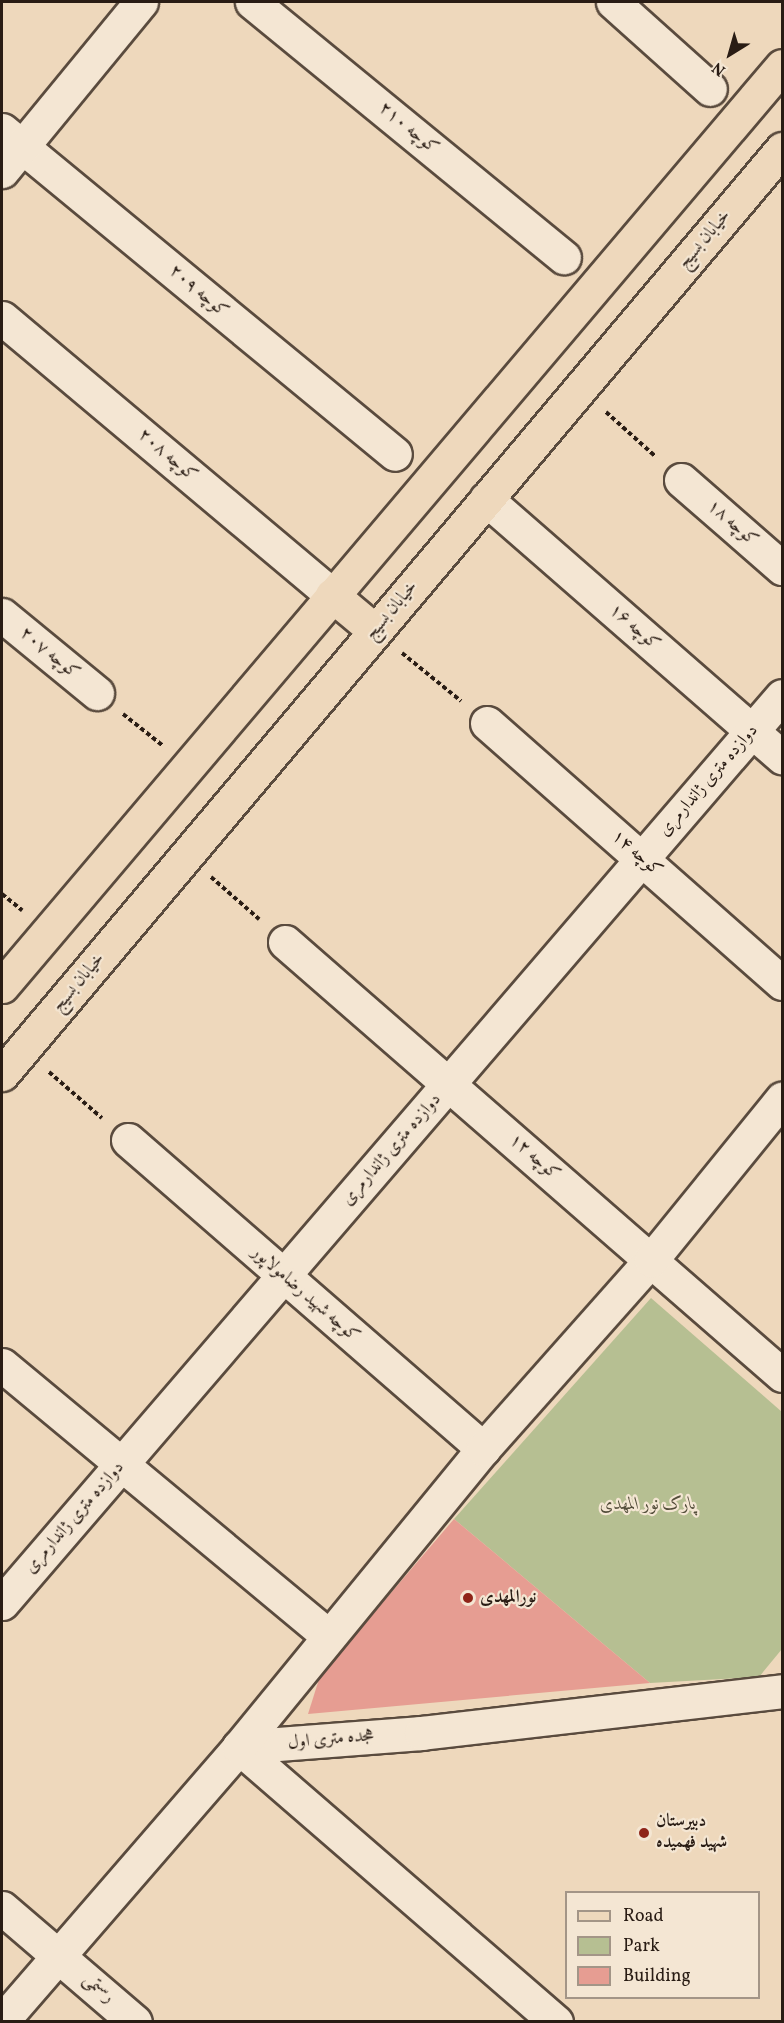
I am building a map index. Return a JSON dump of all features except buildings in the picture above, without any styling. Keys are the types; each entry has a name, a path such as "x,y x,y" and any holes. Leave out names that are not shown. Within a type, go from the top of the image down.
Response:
{"main road":[{"path":"2,986 783,66"},
{"name":"خیابان بسیج","path":"2,1074 783,149"},
{"path":"332,595 375,631"}],"street":[{"path":"2,171 12,138 141,2"},
{"name":"۲۱۰ کوچه","path":"252,2 564,257"},
{"path":"613,2 710,89"},
{"name":"۲۰۹ کوچه","path":"12,138 395,454"},
{"name":"۲۰۸ کوچه","path":"2,318 332,595"},
{"name":"۱۸ کوچه","path":"681,480 783,568"},
{"name":"۱۶ کوچه","path":"486,499 783,757"},
{"name":"۲۰۷ کوچه","path":"2,615 97,693"},
{"name":"دوازده متری ژاندارمری","path":"2,1603 783,696"},
{"name":"‍‍ ۱۴ کوچه","path":"487,723 783,983"},
{"name":"۱۲ کوچه","path":"285,942 783,1375"},
{"path":"2,2021 240,1747 327,1635 483,1449 651,1260 783,1099"},
{"name":"کوچه شهید رضامولاپور","path":"128,1140 483,1449"},
{"path":"2,1365 327,1635"},
{"path":"772,1691 783,1666"},
{"name":"هجده متری اول","path":"240,1747 421,1733 772,1691"},
{"path":"240,1747 556,2022"},
{"name":"رستمی","path":"2,1908 135,2022"}],"path":[{"path":"579,389 681,480"},
{"path":"375,631 487,723"},
{"path":"97,693 188,765"},
{"path":"186,856 285,942"},
{"path":"23,1049 128,1140"}],"green space":[{"name":"پارک نور المهدی","path":"651,1298 782,1412 782,1649 759,1677 650,1683 454,1519"}],"place":[{"name":"نورالمهدی","path":"468,1598"},
{"name":"دبیرستان شهید فهمیده","path":"644,1833"}]}
